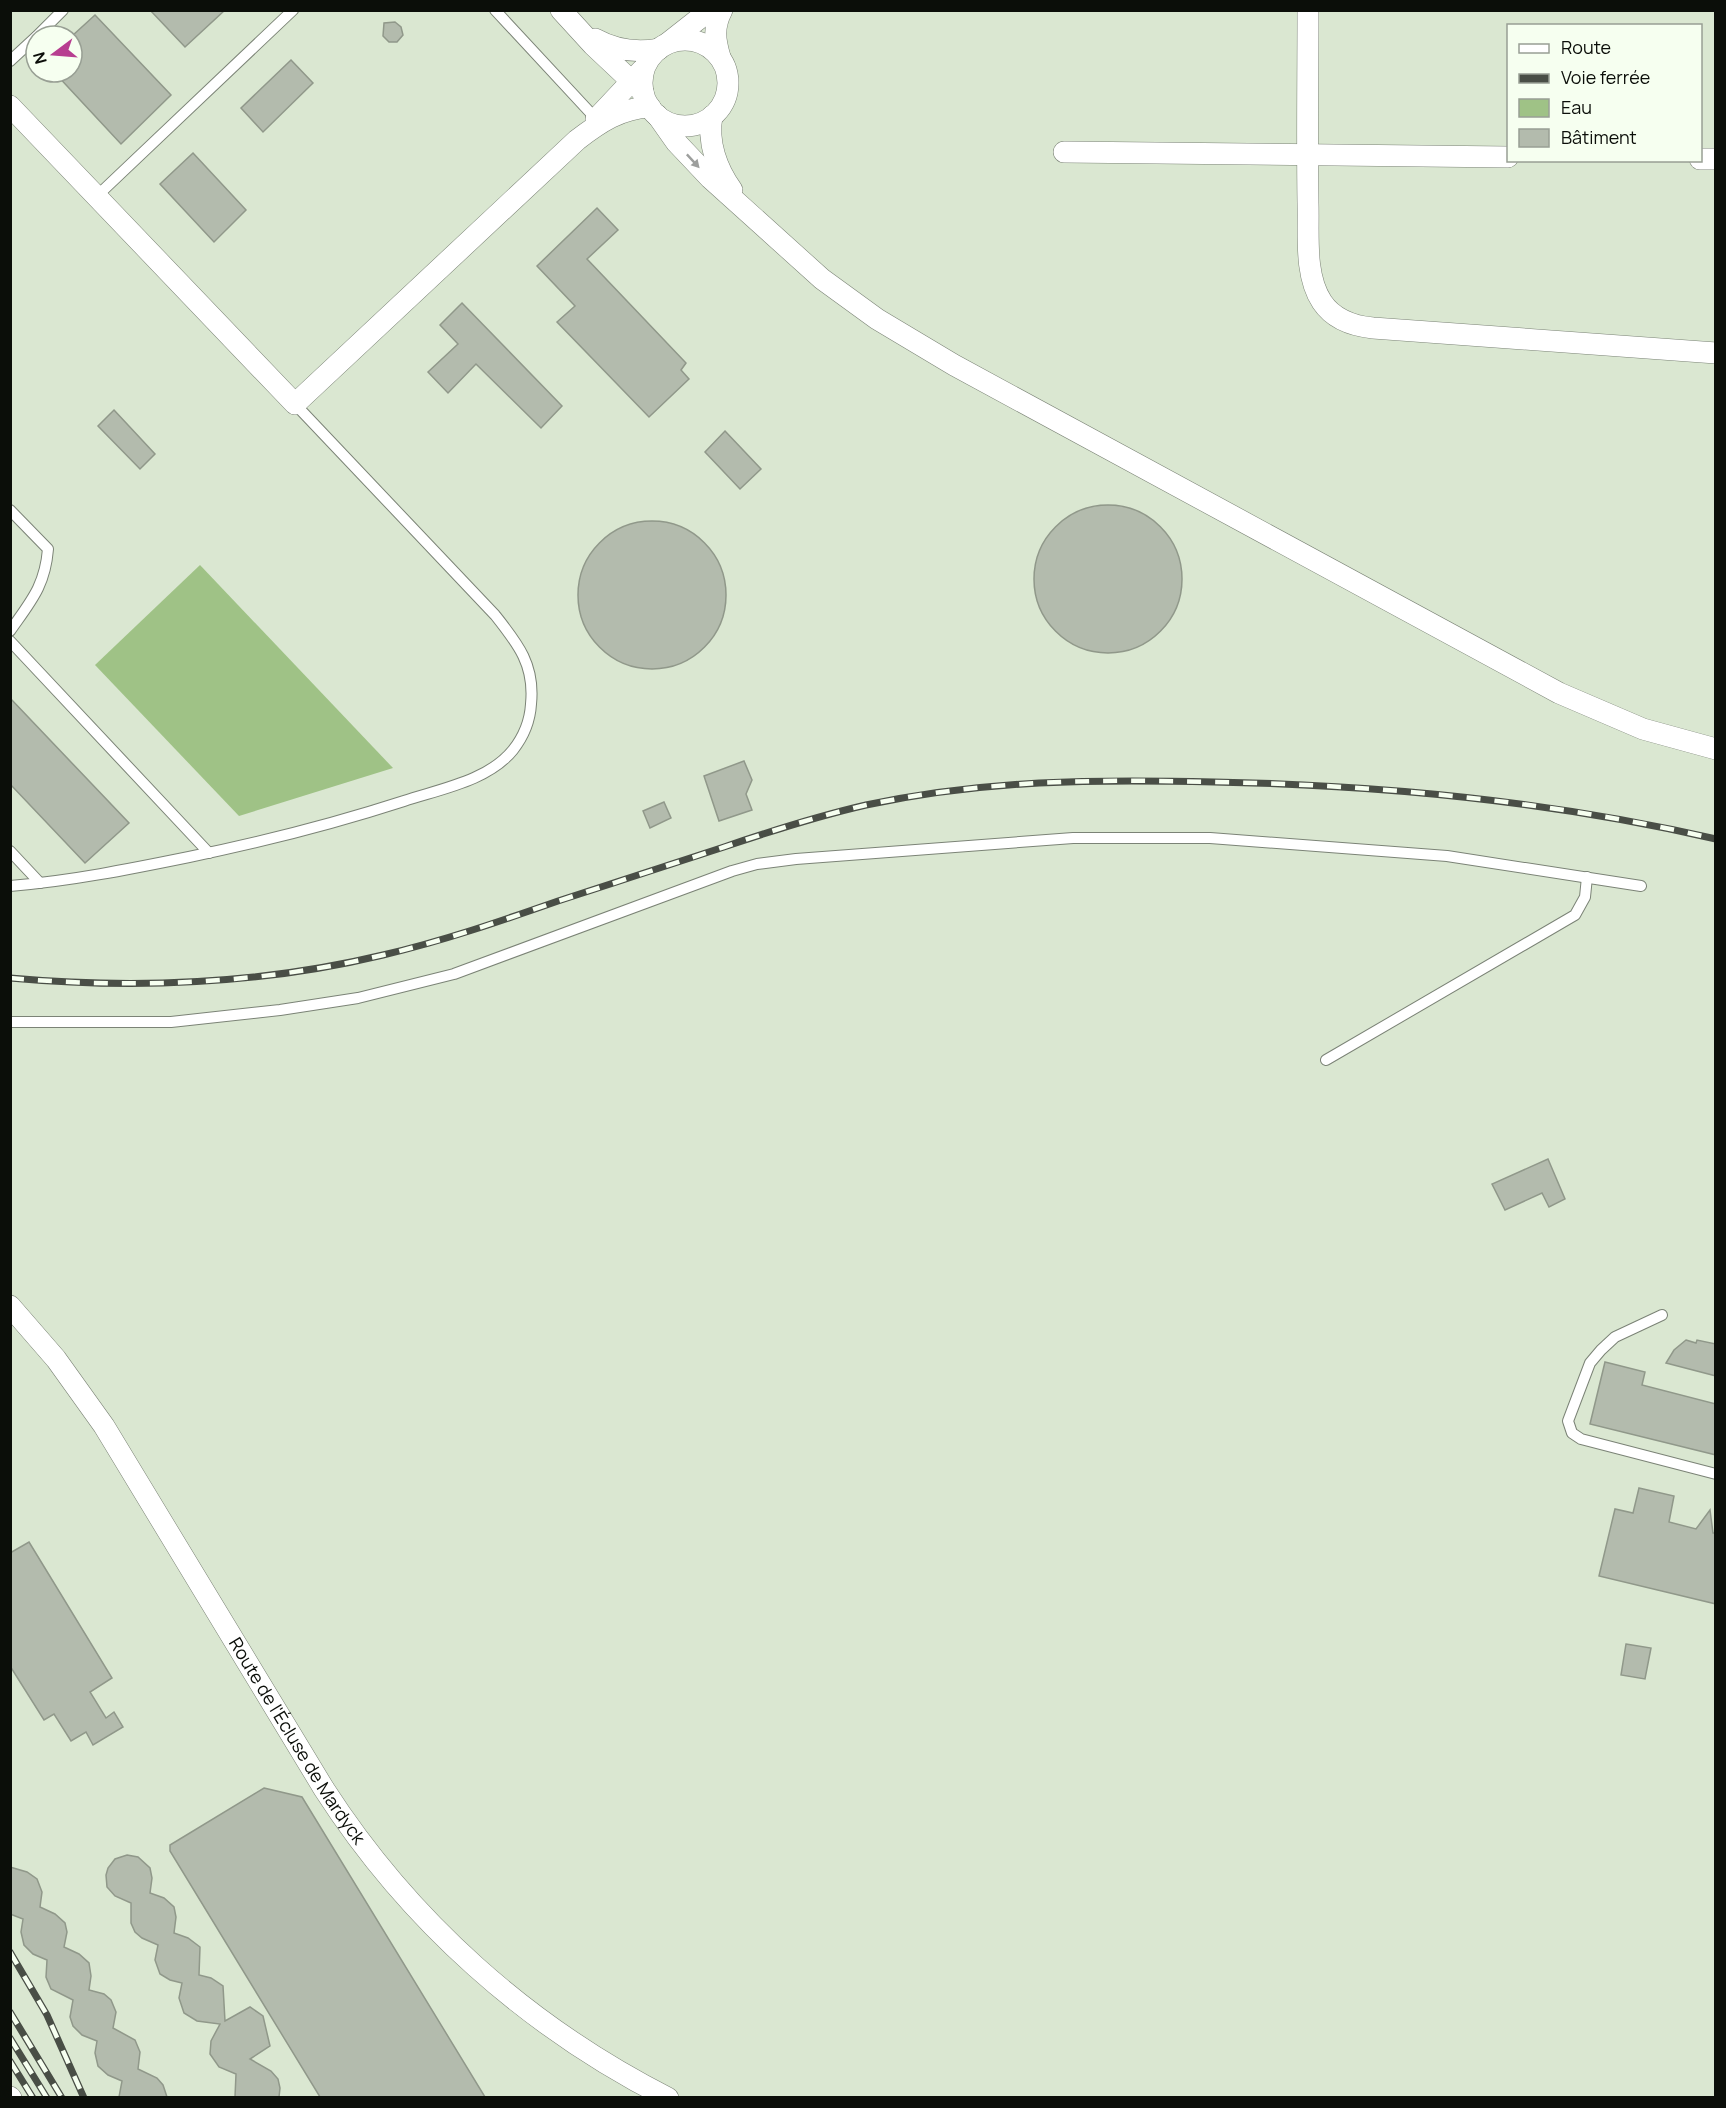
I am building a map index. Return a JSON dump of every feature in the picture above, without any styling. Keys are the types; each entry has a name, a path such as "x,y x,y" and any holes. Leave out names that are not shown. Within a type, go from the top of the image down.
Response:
{"street":[{"path":"561,10 579,30 651,79 688,155 720,187 835,290 888,326 954,365 1558,693 1643,729 1716,749"},
{"path":"10,106 295,404 577,140 651,79 710,10"},
{"path":"579,30 597,41 624,50 646,51 651,79 671,123 684,126 698,124 712,116 723,103 728,90 727,73 720,57 715,34 716,23 722,10"},
{"path":"1308,10 1307,154 1312,278 1322,303 1331,313 1343,320 1373,328 1716,353"},
{"path":"598,121 626,111 680,40 697,42 710,48 720,57"},
{"path":"712,116 712,140 717,163 729,185 749,211"},
{"path":"1064,152 1507,157"},
{"name":"Route de l'Écluse de Mardyck","path":"10,1306 66,1372 104,1426 324,1789 381,1869 439,1934 519,2004 594,2057 668,2097"}],"lane":[{"path":"48,24 63,10"},
{"path":"97,196 292,10"},
{"path":"495,10 598,121"},
{"path":"10,62 24,48"},
{"path":"10,886 116,872 304,831 471,778 498,763 514,749 525,732 531,712 530,671 522,652 510,634 495,615 295,404"},
{"path":"10,510 48,549 43,580 10,631"},
{"path":"10,641 209,853"},
{"path":"10,1022 171,1022 280,1010 358,998 454,974 726,873 757,864 796,859 1073,838 1172,837 1345,847 1447,856 1641,886"},
{"path":"10,851 40,883"},
{"path":"1326,1060 1575,915 1585,897 1587,877"},
{"path":"1662,1315 1615,1337 1595,1356 1586,1371 1569,1417 1569,1427 1581,1439 1716,1474"}],"shaded area":[{"path":"11,11 1715,11 1715,2097 11,2097"}],"water":[{"path":"200,565 393,768 239,816 95,665"}],"building":[{"path":"150,10 225,10 185,47"},
{"path":"95,15 171,95 121,144 65,84 84,84 84,25"},
{"path":"395,22 401,27 403,35 397,42 389,42 383,36 384,23"},
{"path":"291,60 313,83 263,132 241,108"},
{"path":"193,153 246,210 214,242 160,184"},
{"path":"597,208 618,230 587,259 686,363 681,370 689,379 649,417 557,322 575,306 537,266"},
{"path":"462,303 562,406 541,428 476,364 448,393 428,372 458,344 440,325"},
{"path":"114,410 155,454 140,469 98,426"},
{"path":"725,431 761,469 740,489 705,452"},
{"path":"1108,505 1136,511 1160,527 1176,551 1182,579 1176,607 1160,631 1136,647 1108,653 1080,647 1056,631 1040,607 1034,579 1040,551 1056,527 1080,511"},
{"path":"652,521 680,526 705,542 721,567 726,595 721,623 705,648 680,664 652,669 624,664 599,648 583,623 578,595 583,567 599,542 624,526"},
{"path":"10,698 129,823 85,863 10,784"},
{"path":"744,761 752,780 746,794 752,810 719,821 704,776"},
{"path":"664,802 671,818 650,828 643,811"},
{"path":"1548,1159 1565,1199 1549,1207 1542,1193 1505,1210 1492,1184"},
{"path":"1686,1340 1716,1344 1716,1376 1666,1363 1674,1350"},
{"path":"1605,1362 1645,1372 1642,1385 1716,1404 1716,1455 1590,1424"},
{"path":"1639,1488 1674,1496 1669,1522 1696,1529 1710,1510 1713,1533 1716,1533 1716,1604 1599,1576 1615,1509 1633,1513"},
{"path":"29,1542 112,1678 90,1692 106,1718 114,1712 123,1727 93,1745 86,1732 71,1741 54,1714 44,1720 10,1666 10,1553"},
{"path":"1626,1644 1651,1648 1645,1679 1621,1675"},
{"path":"264,1788 302,1797 485,2097 320,2097 170,1851 170,1845"},
{"path":"127,1855 138,1857 150,1868 152,1878 150,1893 164,1898 174,1907 176,1917 174,1933 188,1938 200,1947 199,1975 211,1978 223,1986 225,2021 250,2007 263,2016 270,2046 250,2059 271,2071 278,2079 279,2097 235,2097 236,2074 219,2067 210,2054 211,2041 220,2024 197,2021 184,2013 179,1998 182,1983 160,1974 155,1960 158,1945 135,1932 131,1923 131,1903 115,1896 107,1887 108,1868 115,1859"},
{"path":"10,1867 27,1872 37,1879 42,1892 40,1907 55,1914 65,1923 67,1932 64,1947 79,1954 89,1963 91,1976 89,1990 104,1994 111,2000 116,2012 113,2028 135,2040 140,2052 138,2069 157,2078 163,2085 167,2097 119,2097 122,2081 108,2075 98,2066 95,2053 97,2041 82,2035 73,2026 70,2017 73,2000 51,1989 46,1977 47,1960 33,1954 24,1945 21,1932 23,1919 10,1914"}],"railway":[{"path":"10,978 104,983 198,982 337,965 450,937 759,835 830,814 910,797 996,786 1082,781 1169,781 1403,791 1592,814 1716,839"},
{"path":"10,1952 47,2015 84,2098"},
{"path":"10,2012 62,2098"},
{"path":"10,2038 47,2098"},
{"path":"10,2061 33,2098"}]}
